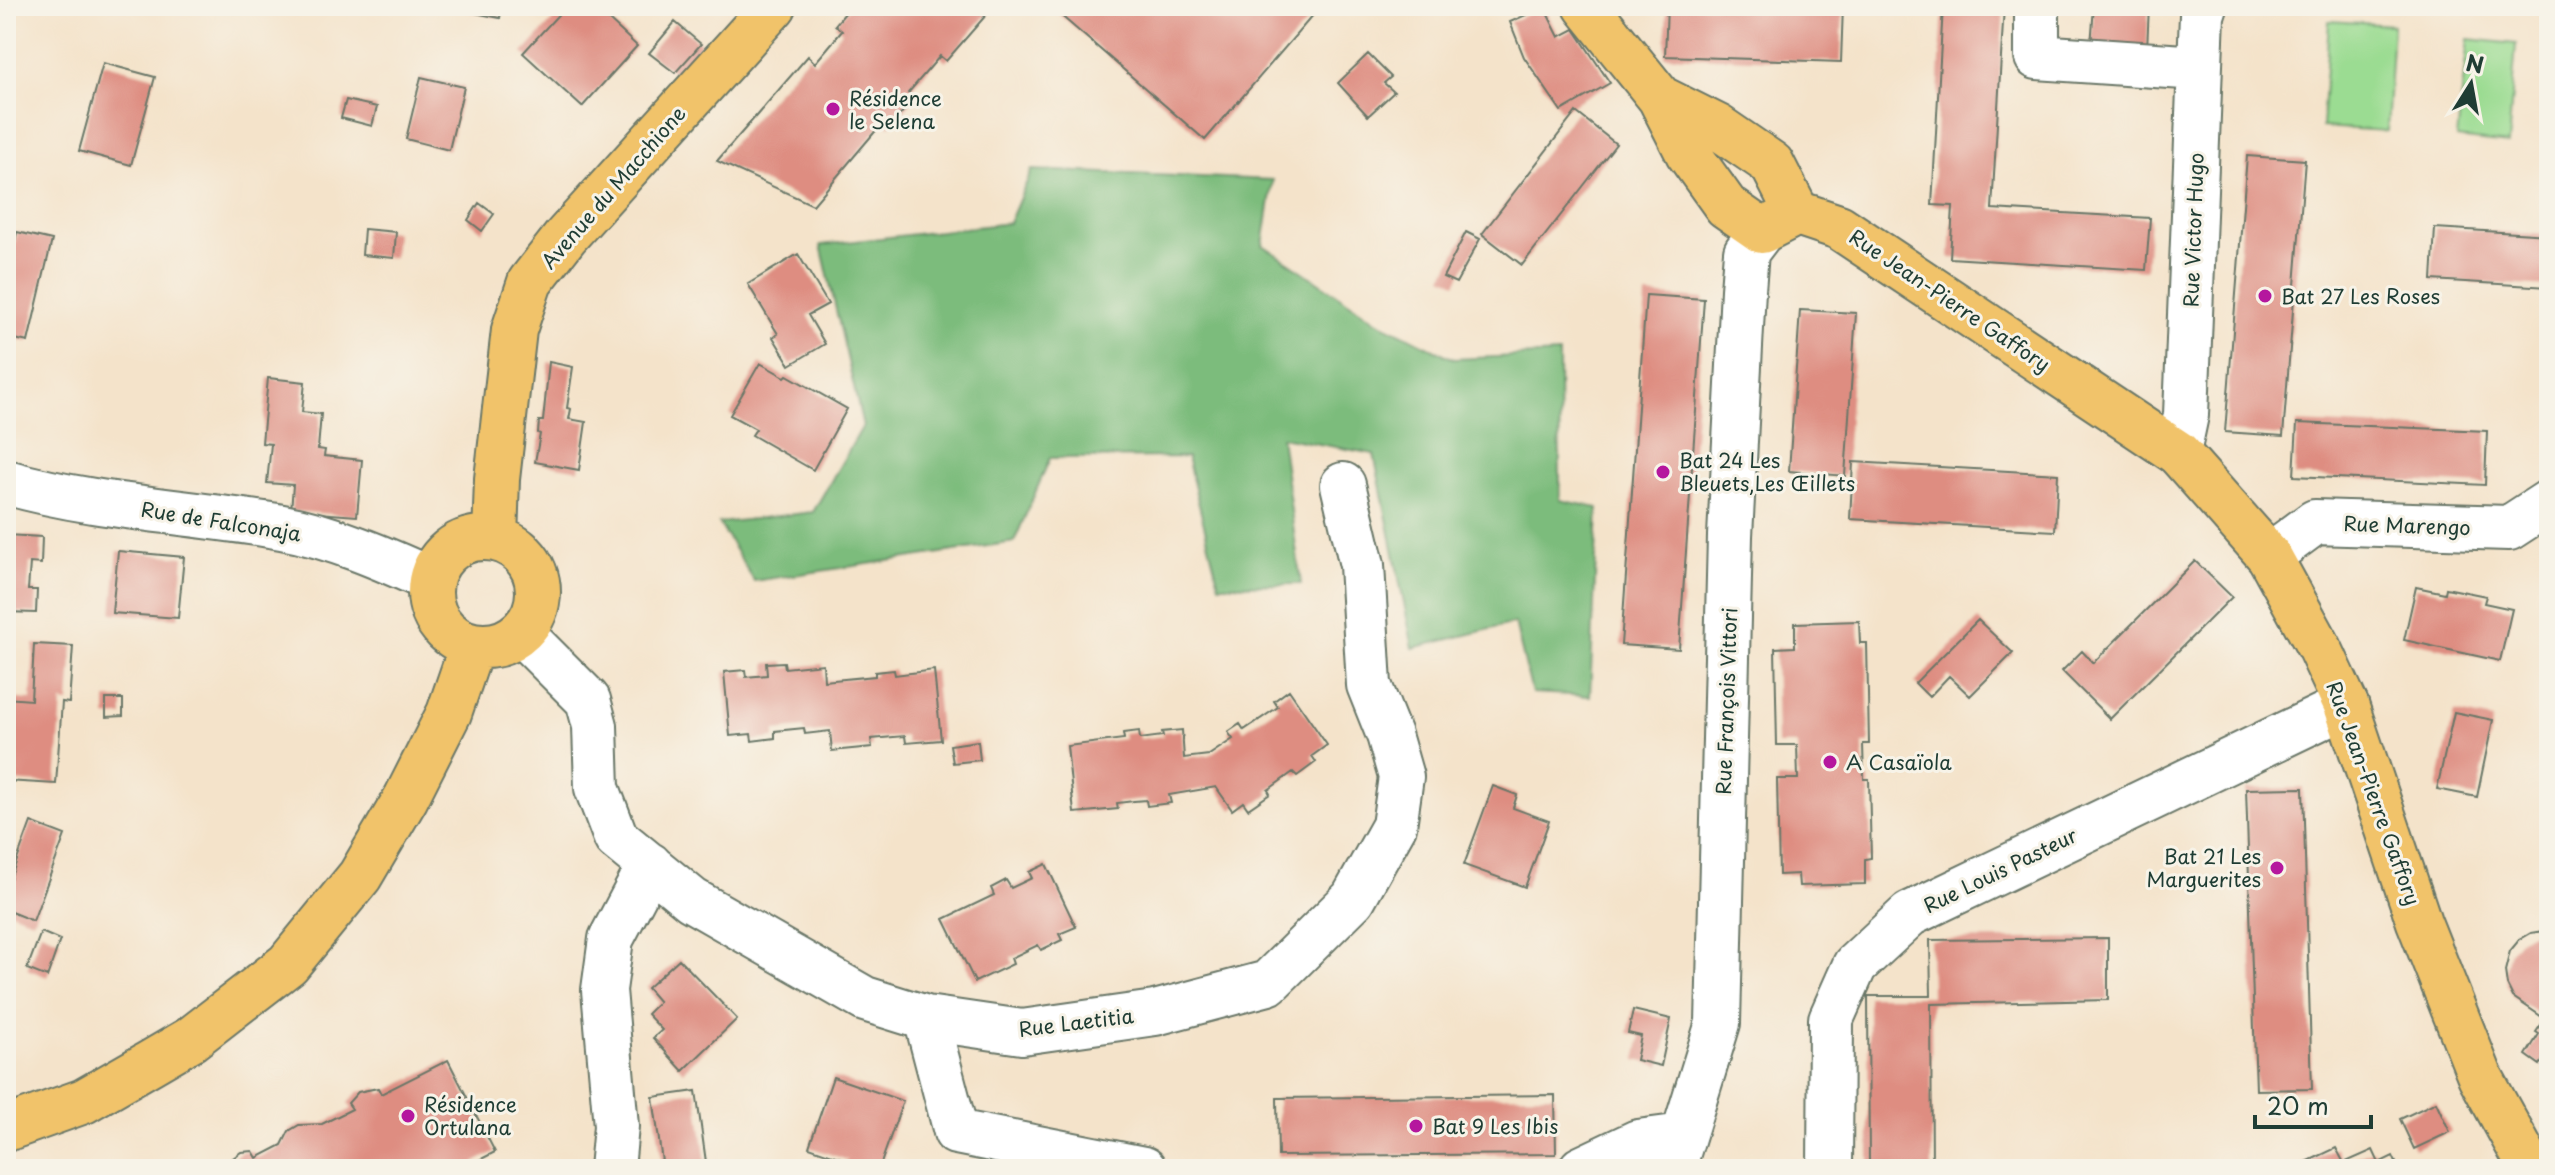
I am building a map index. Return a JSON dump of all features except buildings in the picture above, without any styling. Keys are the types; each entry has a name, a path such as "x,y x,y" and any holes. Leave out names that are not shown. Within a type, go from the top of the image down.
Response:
{"main road":[{"name":"Avenue du Macchione","path":"495,539 497,479 514,330 530,282 566,236 774,6"},
{"path":"1586,6 1660,98 1718,127 1772,164 1780,222"},
{"name":"Rue Jean-Pierre Gaffory","path":"1660,98 1688,153 1726,206 1780,222 1839,227 2178,453 2269,556 2320,649 2346,705 2419,922 2480,1076 2531,1169"},
{"path":"474,539 495,539 515,547 530,562 538,582 536,609 521,633 507,642 489,647 472,646 452,637 438,622 430,602 431,580 439,561 454,546 474,539"},
{"path":"6,1129 84,1101 150,1063 191,1039 288,964 360,876 406,798 449,713 472,646"}],"street":[{"path":"2037,6 2037,57 2199,68"},
{"name":"Rue Victor Hugo","path":"2178,453 2186,415 2199,68 2205,6"},
{"name":"Rue François Vittori","path":"1678,1152 1718,1023 1730,536 1746,252 1780,222"},
{"name":"Rue de Falconaja","path":"6,482 49,495 285,528 381,557 431,580"},
{"name":"Rue Laetitia","path":"521,633 588,700 595,726 597,788 616,838 692,900 865,999 926,1018 1022,1032 1155,1013 1268,983 1353,899 1394,826 1401,777 1389,735 1369,685 1362,565 1343,485"},
{"name":"Rue Marengo","path":"2269,556 2315,522 2509,528 2549,502"},
{"name":"Rue Louis Pasteur","path":"1830,1169 1831,1019 1855,965 1910,914 2346,705"},
{"path":"612,1169 616,1126 604,990 611,939 650,865"},
{"path":"926,1018 959,1151 1144,1169"},
{"path":"1581,1169 1638,1142 1678,1152"}],"green space":[{"path":"2329,21 2393,25 2387,131 2322,127"},
{"path":"2468,39 2516,44 2508,144 2457,138"},
{"path":"1032,170 1273,180 1263,245 1378,322 1454,359 1559,354 1560,500 1598,508 1590,696 1532,693 1515,623 1413,648 1374,454 1281,437 1301,584 1219,585 1187,457 1050,458 1014,542 754,581 719,523 813,512 863,426 821,245 1009,223"}],"place":[{"name":"Résidence le Selena","path":"833,109"},
{"name":"Bat 27 Les Roses","path":"2265,296"},
{"name":"Bat 24 Les Bleuets,Les Œillets","path":"1663,472"},
{"name":"A Casaïola","path":"1830,762"},
{"name":"Bat 21 Les Marguerites","path":"2277,868"},
{"name":"Résidence Ortulana","path":"408,1116"},
{"name":"Bat 9 Les Ibis","path":"1416,1126"}]}
